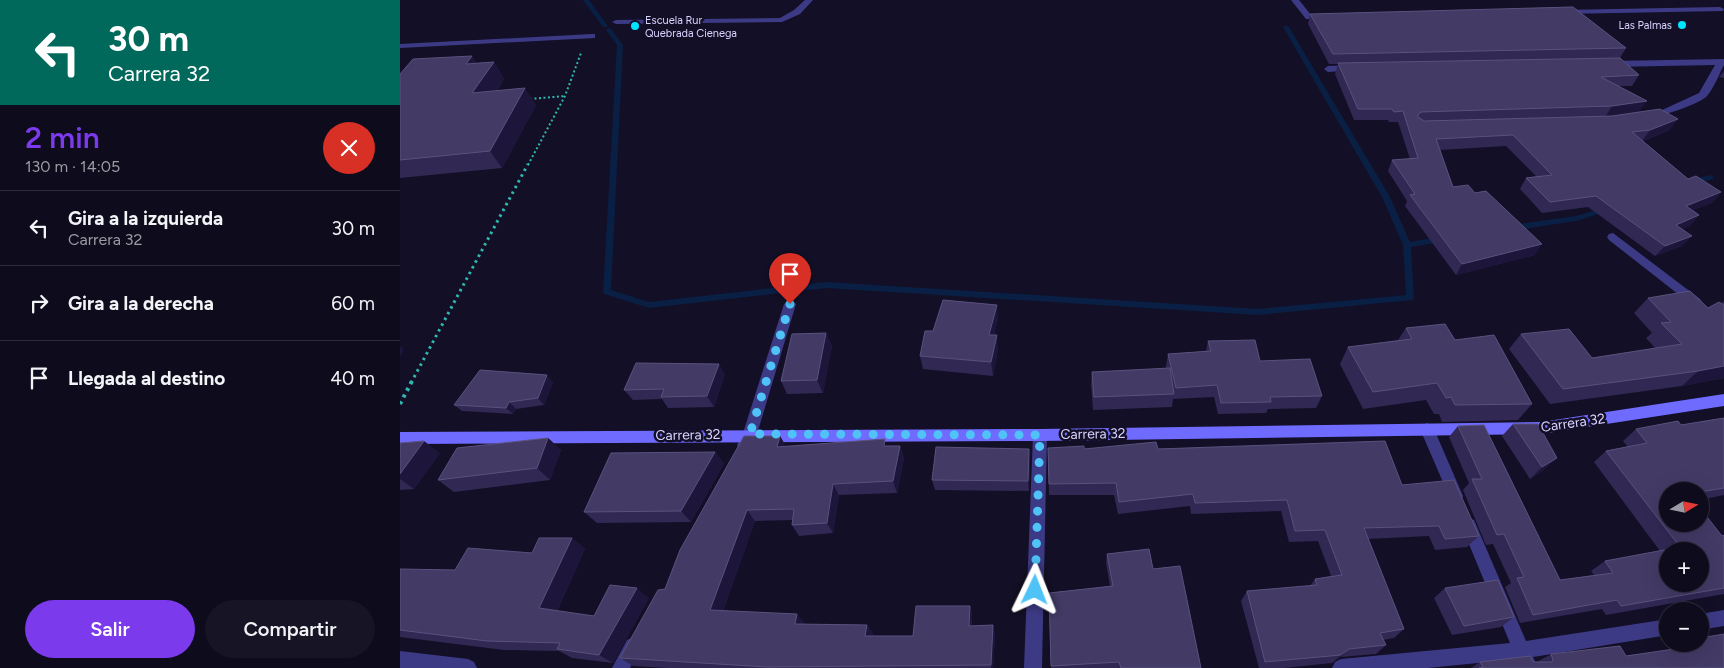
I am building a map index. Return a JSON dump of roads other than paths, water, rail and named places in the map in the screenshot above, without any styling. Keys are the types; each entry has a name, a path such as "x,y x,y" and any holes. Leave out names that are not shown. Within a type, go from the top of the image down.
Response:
{"main road":[{"name":"Carrera 32","path":"400,438 750,434 1040,435 1541,428 1724,400"}],"street":[{"path":"616,22 782,20 797,12 809,0"},
{"path":"1295,0 1309,18 1338,17"},
{"path":"1705,0 1722,11"},
{"path":"1554,12 1722,11"},
{"path":"400,46 592,36"},
{"path":"1603,64 1723,62"},
{"path":"1633,118 1662,113 1703,95 1723,62"},
{"path":"1328,69 1368,68"},
{"path":"1613,237 1709,313"},
{"path":"735,460 750,434 790,304"},
{"path":"1427,429 1529,668"},
{"path":"1033,668 1040,435"},
{"path":"1709,620 1724,618"},
{"path":"1341,668 1522,650 1659,628"},
{"path":"621,668 640,633"},
{"path":"400,660 468,668"}],"waterway":[{"path":"586,0 605,26"},
{"path":"1286,27 1386,197 1407,245"},
{"path":"609,30 620,45 607,292 649,305 827,285 1258,312 1410,298 1407,245"},
{"path":"1690,183 1710,177"},
{"path":"1511,228 1576,218 1606,209"},
{"path":"1407,245 1442,239"}],"place":[{"name":"Las Palmas","path":"1682,25"},
{"name":"Escuela Rur Quebrada Cienega","path":"635,26"}]}
